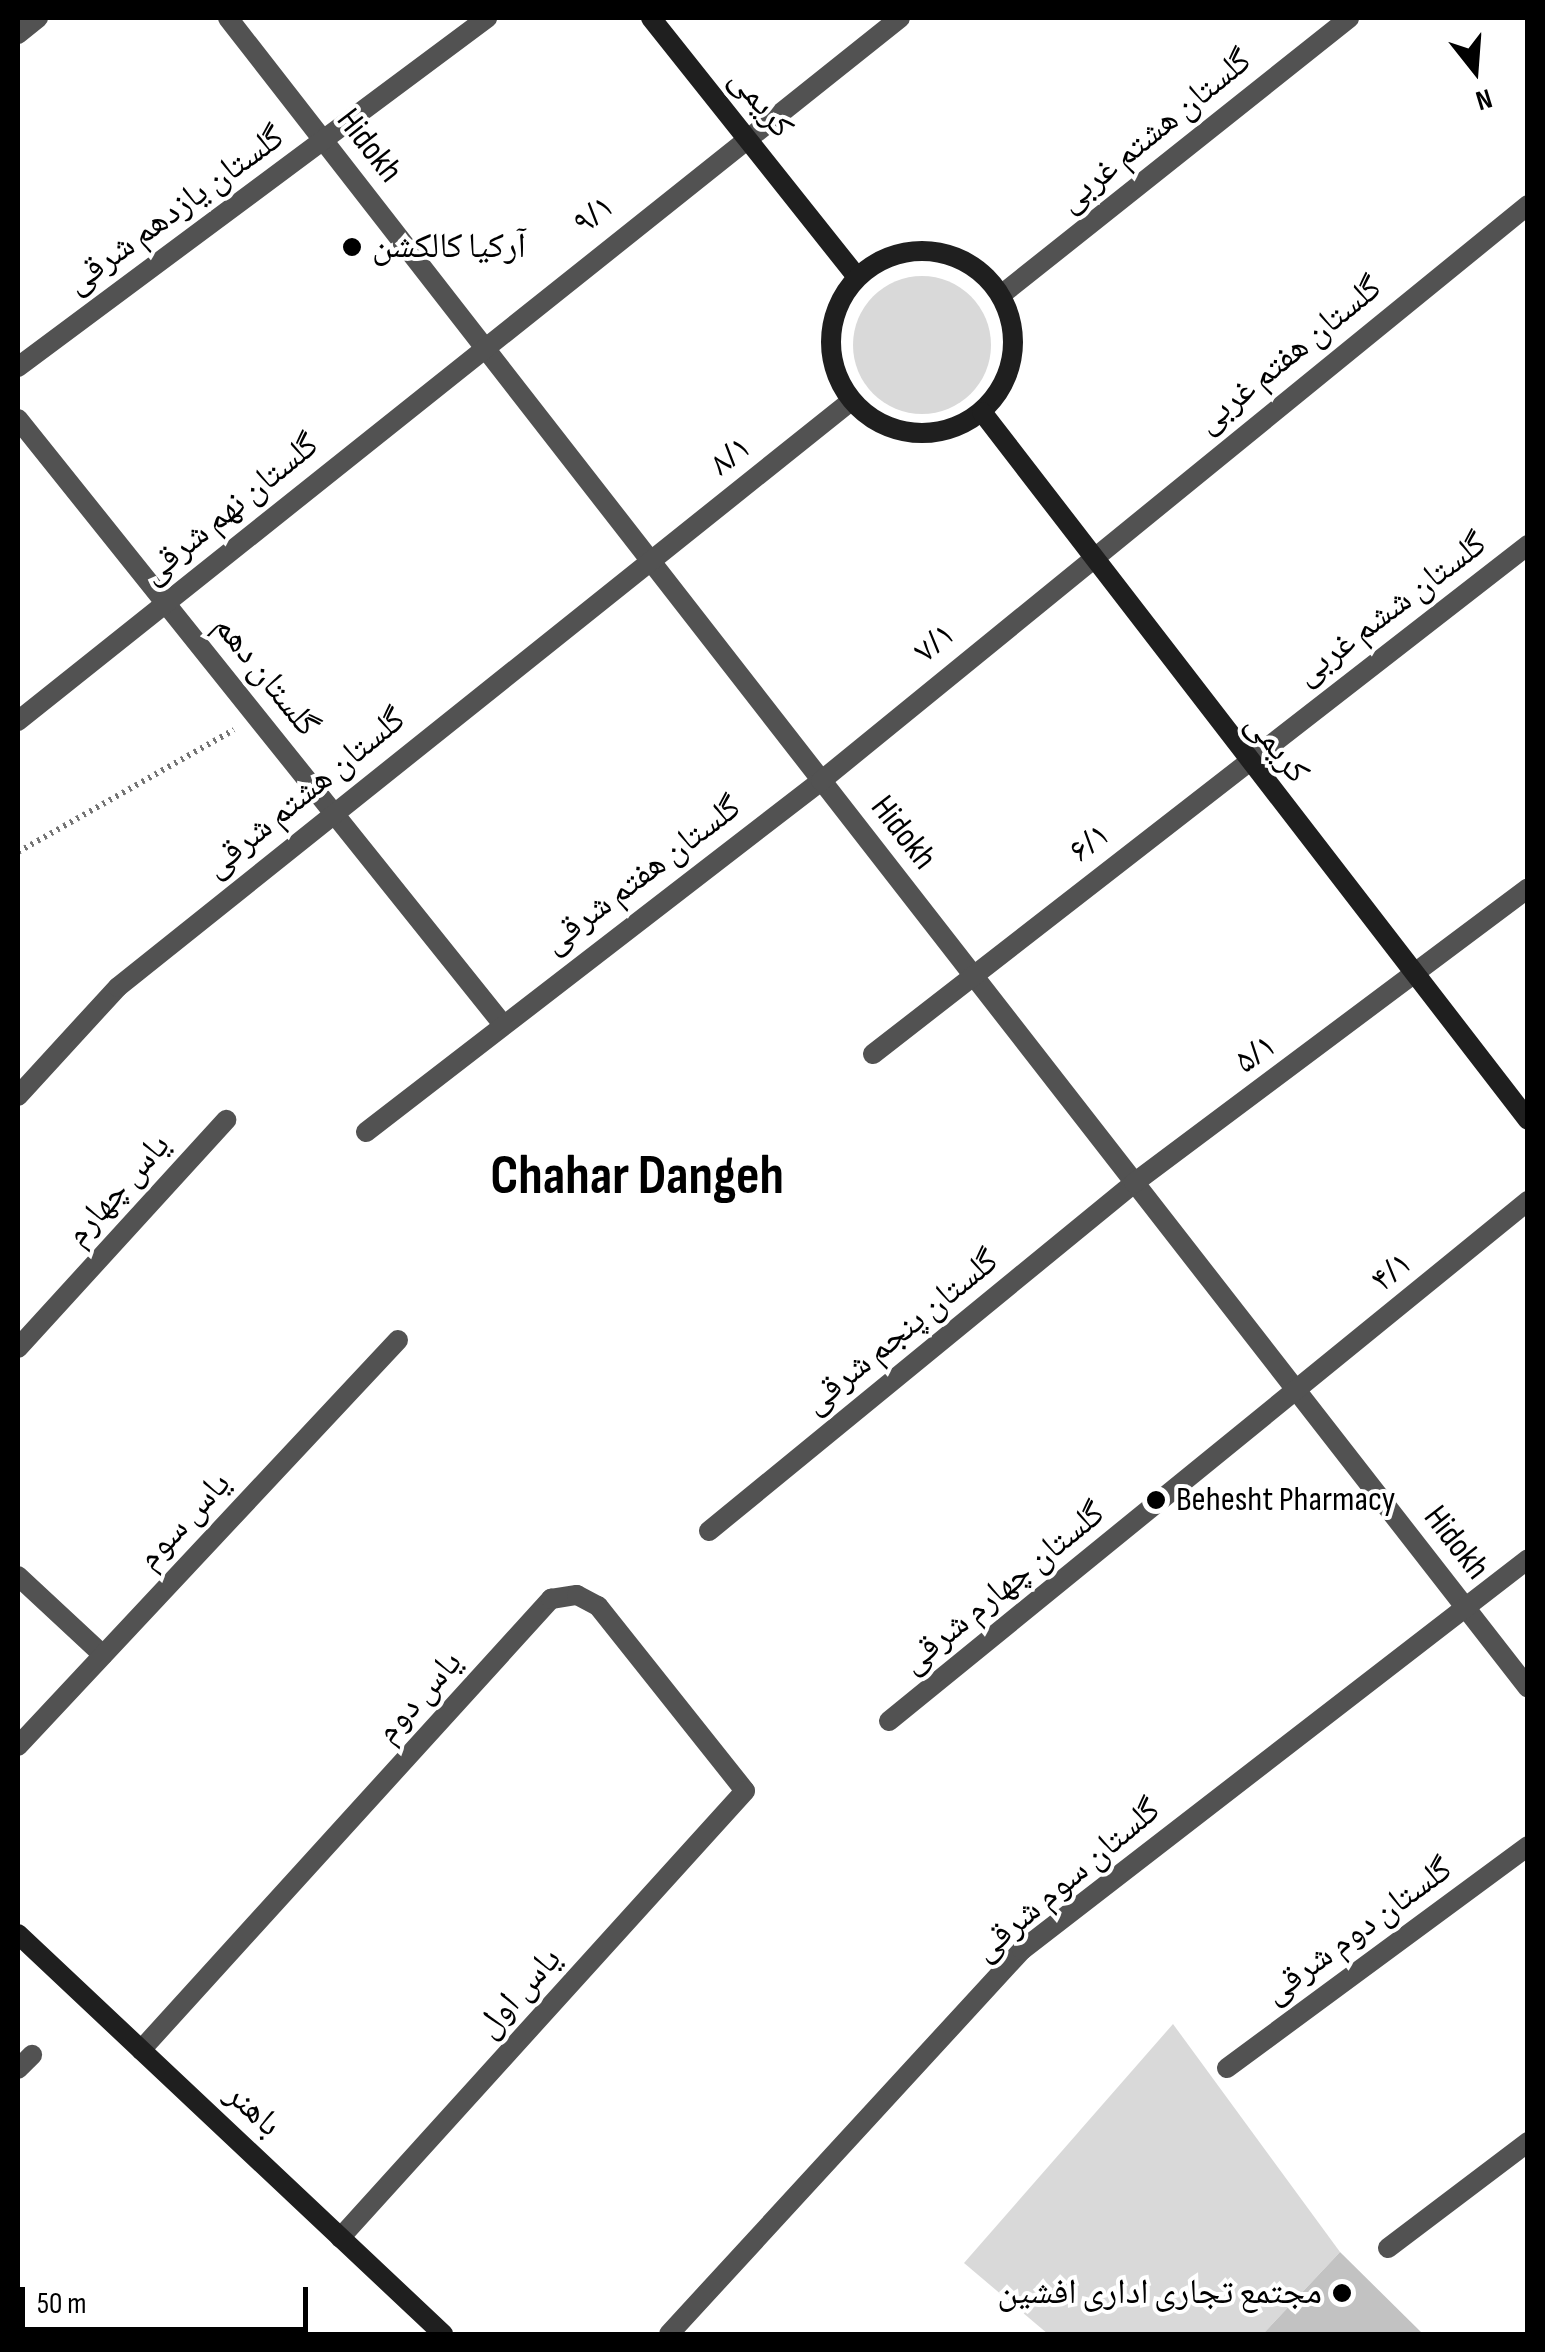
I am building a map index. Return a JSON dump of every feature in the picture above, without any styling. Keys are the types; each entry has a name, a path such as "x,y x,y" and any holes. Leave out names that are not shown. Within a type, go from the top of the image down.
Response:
{"street":[{"path":"18,34 38,18"},
{"name":"Hidokh","path":"228,18 1528,1688"},
{"name":"گلستان یازدهم شرقی","path":"18,367 487,18"},
{"name":"کریمی","path":"651,18 857,276"},
{"name":"۹/۱","path":"482,346 746,135 900,18"},
{"name":"گلستان هشتم غربی","path":"1001,295 1349,18"},
{"name":"گلستان هفتم غربی","path":"1091,556 1528,205"},
{"path":"934,251 983,273 1001,295 1012,324 1012,356 1002,387 982,412 956,428 925,434 894,430 852,401 832,365 830,334 838,303 857,276 879,260 934,251"},
{"name":"گلستان نهم شرقی","path":"18,721 482,346"},
{"name":"۸/۱","path":"651,562 852,401"},
{"name":"کریمی","path":"982,412 1246,761 1528,1120"},
{"name":"گلستان دهم","path":"18,420 165,604 260,715 330,812 502,1022"},
{"name":"گلستان ششم غربی","path":"1246,761 1528,545"},
{"name":"۷/۱","path":"821,780 1091,556"},
{"name":"گلستان هشتم شرقی","path":"18,1096 118,987 330,812 651,562"},
{"name":"۶/۱","path":"873,1054 1246,761"},
{"name":"گلستان هفتم شرقی","path":"366,1132 502,1022 821,780"},
{"name":"۵/۱","path":"1134,1182 1416,977 1528,888"},
{"name":"یاس چهارم","path":"18,1348 226,1120"},
{"name":"گلستان پنجم شرقی","path":"710,1531 1134,1182"},
{"name":"۴/۱","path":"1298,1393 1528,1202"},
{"name":"یاس سوم","path":"18,1746 398,1340"},
{"name":"گلستان چهارم شرقی","path":"889,1720 1298,1393"},
{"name":"گلستان سوم شرقی","path":"668,2334 1022,1950 1528,1559"},
{"path":"18,1576 103,1655"},
{"name":"یاس دوم","path":"141,2050 551,1599 577,1595 598,1606 746,1791"},
{"name":"یاس اول","path":"340,2238 746,1791"},
{"name":"گلستان دوم شرقی","path":"1228,2068 1528,1846"},
{"name":"باهنر","path":"18,1934 443,2334"},
{"path":"1388,2248 1528,2142"}],"path":[{"path":"18,852 260,715"}],"shaded area":[{"path":"922,276 948,281 971,296 986,319 991,345 986,371 971,394 948,409 922,414 896,409 873,394 858,371 853,345 858,319 873,296 896,281"},
{"path":"1173,2024 1340,2252 1263,2334 1048,2334 964,2263"}],"building":[{"name":"مجتمع تجاری اداری افشین","path":"1340,2252 1423,2334 1263,2334"}],"place":[{"name":"آرکیا کالکشن","path":"352,247"},
{"name":"Behesht Pharmacy","path":"1156,1500"},
{"name":"مجتمع تجاری اداری افشین","path":"1342,2293"}],"district":[{"name":"Chahar Dangeh","path":"637,1177"}]}
